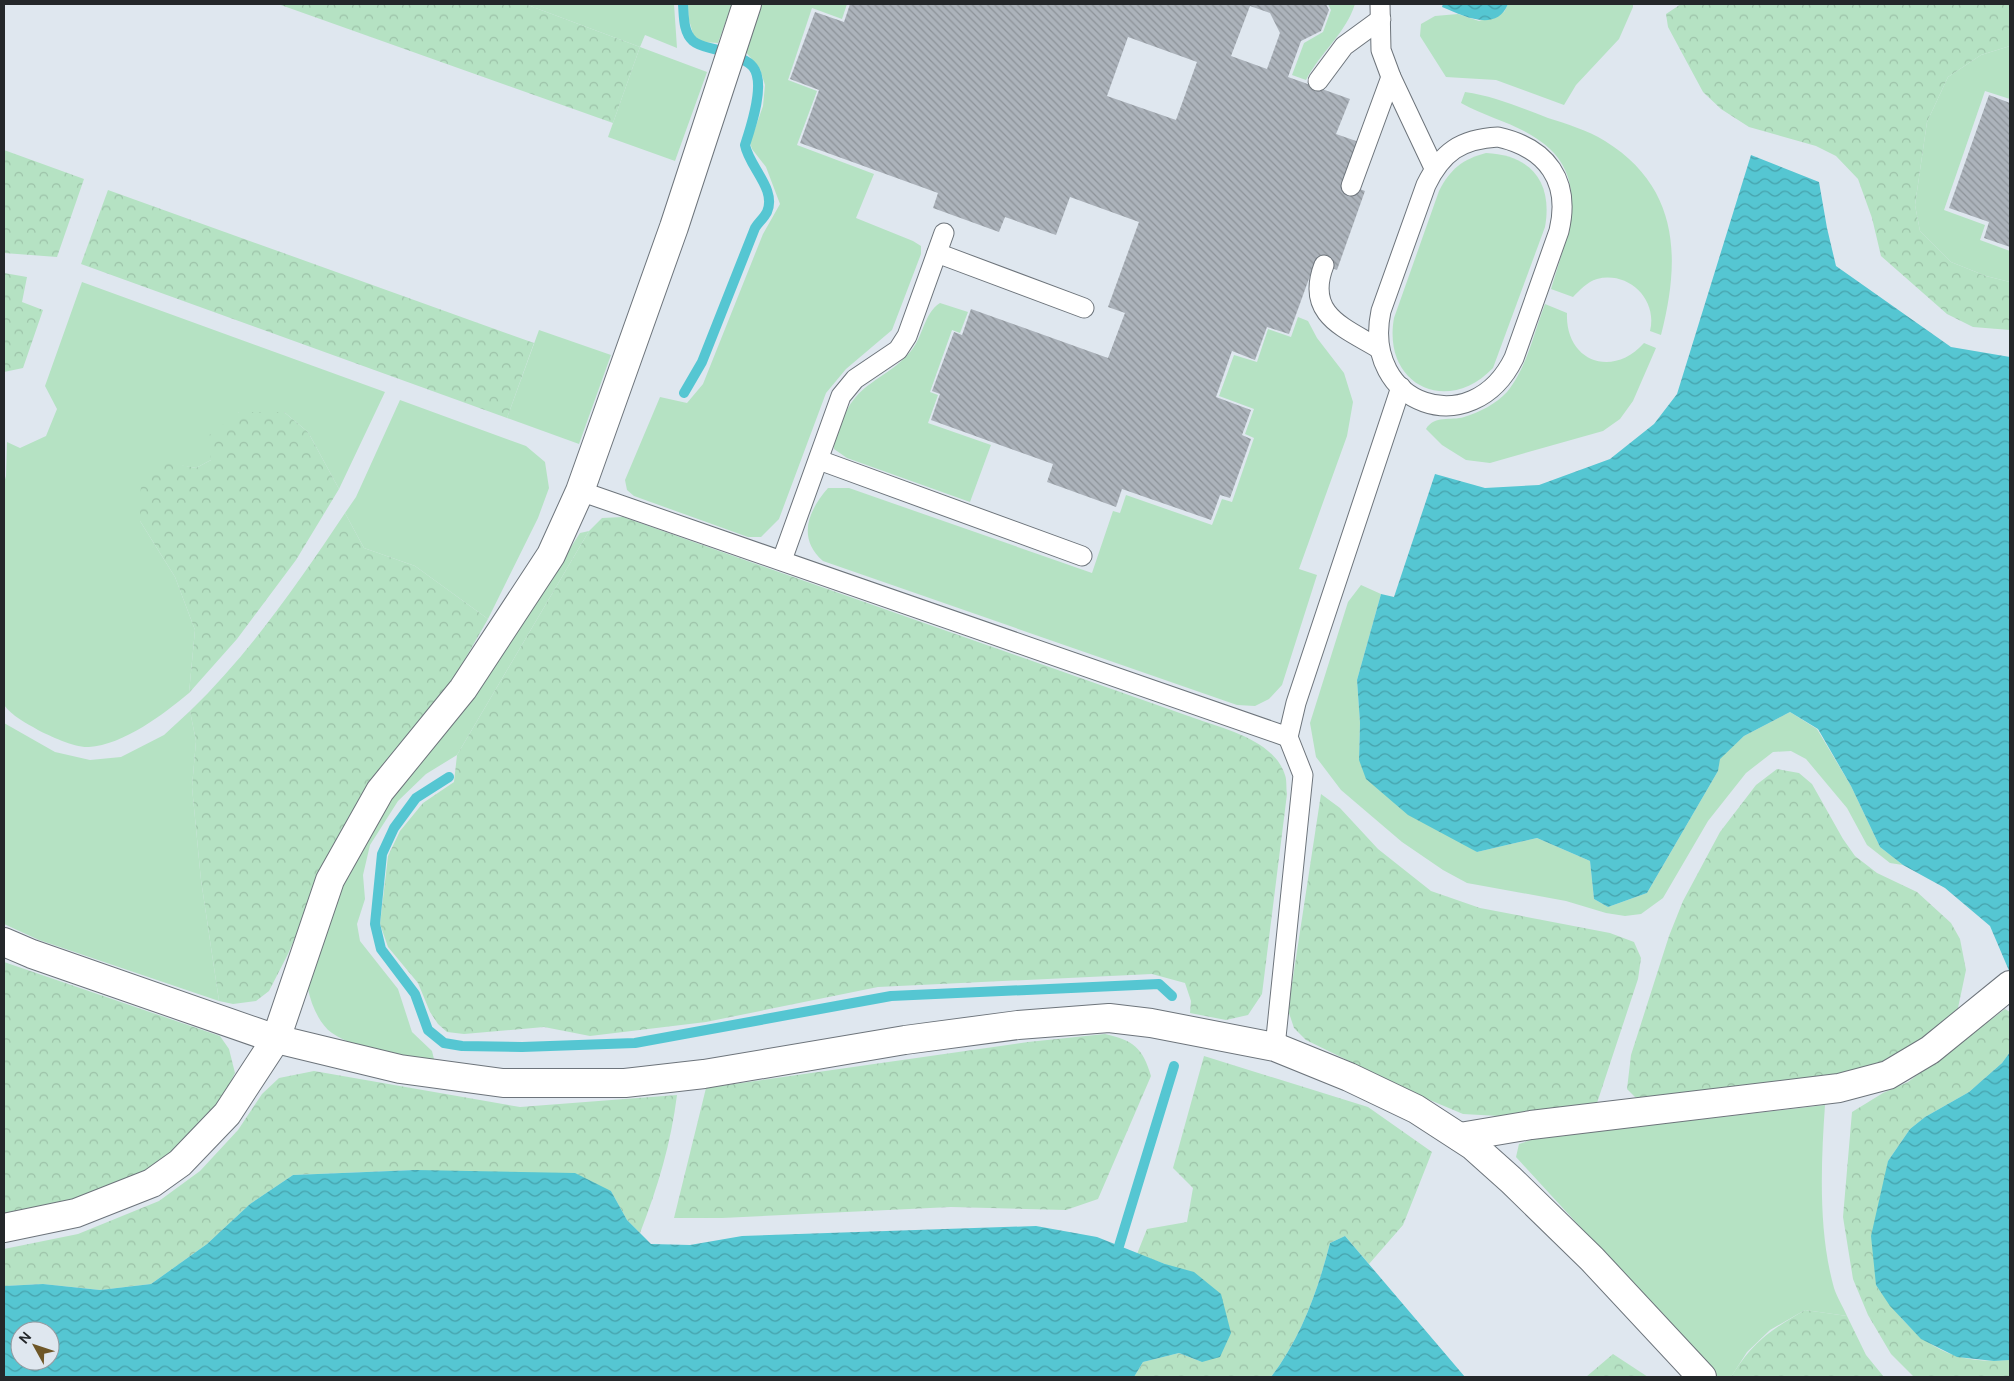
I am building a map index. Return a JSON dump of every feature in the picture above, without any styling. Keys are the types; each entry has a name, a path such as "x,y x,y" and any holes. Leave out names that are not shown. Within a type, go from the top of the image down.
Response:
{"street":[{"path":"4,1228 76,1213 152,1183 180,1163 227,1114 276,1039 330,880 380,791 463,689 507,626 551,555 580,491 674,226 747,4"},
{"path":"4,942 41,957 276,1039 400,1069 503,1083 625,1083 704,1074 905,1040 1009,1026 1109,1018 1160,1025 1275,1047 1416,1109 1474,1146 1585,1252 1702,1377"},
{"path":"1460,1138 1531,1125 1839,1088 1872,1080 1888,1075 1930,1050 2006,988"}],"lane":[{"path":"1380,11 1381,50 1390,77 1434,168"},
{"path":"1318,81 1344,46 1380,11"},
{"path":"1351,186 1390,77"},
{"path":"1498,137 1516,141 1533,149 1546,162 1556,177 1562,195 1563,213 1559,231 1514,358 1506,375 1494,389 1478,399 1461,405 1442,406 1424,402 1401,388 1384,366 1378,348 1377,330 1380,311 1434,168 1446,154 1462,144 1479,138 1498,137"},
{"path":"782,560 841,396 855,379 898,350 907,336 944,234"},
{"path":"937,253 1084,308"},
{"path":"1324,265 1317,283 1323,307 1335,322 1378,348"},
{"path":"1275,1047 1303,775 1288,737 1296,703 1401,388"},
{"path":"819,460 1082,556"},
{"path":"580,491 1288,737"}],"green space":[{"path":"278,4 525,4 640,47 613,123"},
{"path":"525,4 674,4 677,48 645,35 640,47"},
{"path":"688,4 732,4 718,43 703,42 694,37 689,20"},
{"path":"762,4 847,4 842,19 812,8 788,80 817,91 797,145 874,174 856,218 913,241 921,246 921,254 892,330 846,369 826,393 779,519 761,537 748,537 634,496 627,490 625,480 660,397 687,403 703,384 763,234 780,204 766,167 752,149 750,143 763,106 765,85 760,69 745,51"},
{"path":"1328,4 1355,4 1346,24 1306,80 1292,75 1304,43 1323,32 1331,10"},
{"path":"1508,4 1633,4 1633,7 1619,39 1576,85 1564,105 1496,80 1446,77 1420,36 1421,24 1435,16 1458,14 1479,21 1504,12"},
{"path":"1681,4 2010,4 2010,46 1981,55 1948,77 1927,122 1915,205 1920,231 1951,262 1986,276 2010,282 2010,330 1973,327 1947,314 1881,256 1872,218 1858,179 1836,156 1816,146 1749,127 1721,109 1703,92 1668,27 1666,14"},
{"path":"2010,46 2010,99 1985,91 1944,210 1985,225 1980,240 2010,251 2010,282 1986,276 1951,262 1920,231 1915,205 1927,122 1948,77 1981,55"},
{"path":"640,47 707,72 675,161 608,137"},
{"path":"1465,92 1507,103 1591,134 1605,141 1629,159 1648,180 1661,202 1668,226 1672,252 1671,279 1661,335 1650,331 1651,319 1645,298 1630,284 1619,279 1593,280 1573,297 1551,289 1569,225 1570,185 1564,167 1551,150 1531,135 1461,103"},
{"path":"4,150 84,179 57,257 4,253"},
{"path":"1486,153 1515,159 1527,165 1535,174 1542,184 1545,197 1547,211 1545,227 1493,368 1475,382 1456,390 1438,391 1422,386 1408,376 1398,361 1393,341 1394,318 1443,183 1458,166 1470,158"},
{"path":"108,190 534,343 507,418 81,264"},
{"path":"4,273 27,277 22,302 43,310 23,368 4,372"},
{"path":"82,282 385,392 339,489 308,432 284,412 239,412 211,460 196,468 167,463 140,521 175,577 195,630 189,693 168,710 129,735 102,745 89,747 70,744 38,730 15,716 4,705 4,483 7,442 20,448 46,436 57,409 45,386"},
{"path":"940,303 968,312 960,333 952,330 930,392 938,395 928,423 991,445 970,502 847,458 834,449 838,430 855,398 911,351 930,313"},
{"path":"1545,304 1567,313 1568,330 1574,343 1582,353 1593,360 1605,362 1618,360 1631,354 1644,343 1656,348 1633,401 1620,419 1603,431 1490,463 1466,460 1442,445 1426,429 1438,420 1464,417 1482,410 1493,404 1507,392 1525,361"},
{"path":"1298,317 1308,321 1317,338 1344,373 1353,402 1347,436 1299,569 1317,575 1282,685 1269,699 1255,706 1237,705 823,561 810,543 808,524 815,506 828,488 849,488 1092,573 1113,511 1120,513 1126,495 1212,525 1222,499 1232,502 1254,438 1245,434 1254,409 1219,396 1234,355 1257,362 1268,329 1291,337"},
{"path":"539,330 611,355 579,444 507,418"},
{"path":"400,400 526,446 545,462 549,488 538,518 488,619 415,566 364,548 345,513 356,497"},
{"path":"239,412 284,412 308,432 339,489 296,560 237,639 189,693 195,630 175,577 140,521 141,477 167,462 196,468 211,460 208,436"},
{"path":"345,513 364,548 415,566 488,619 453,680 320,879 288,954 269,991 256,1001 233,1004 219,1001 201,880 192,787 196,741 190,711 233,665 273,616"},
{"path":"623,517 1219,727 1259,744 1279,763 1285,775 1287,794 1262,994 1248,1015 1226,1020 1190,1013 1191,1001 1185,983 1152,974 878,987 706,1022 590,1036 544,1027 464,1034 447,1032 438,1024 430,1012 418,983 388,947 380,924 388,856 400,831 423,803 454,782 457,755 589,531 602,518"},
{"path":"589,531 457,755 426,774 398,801 370,845 363,875 365,899 357,924 360,941 398,989 412,1032 432,1051 435,1063 369,1049 343,1039 327,1029 319,1019 313,1007 308,989 341,881 385,799 529,612 580,533"},
{"path":"1361,585 1381,594 1357,680 1360,723 1359,760 1477,852 1537,838 1590,861 1594,899 1608,907 1647,893 1718,771 1719,759 1744,736 1790,712 1817,729 1851,786 1880,847 1903,865 1890,863 1867,845 1847,808 1806,759 1791,751 1773,752 1746,773 1708,821 1663,898 1641,914 1625,916 1606,913 1566,901 1467,883 1443,870 1402,842 1341,790 1316,757 1310,723 1348,602"},
{"path":"190,711 196,741 192,787 201,880 219,1001 39,940 4,924 4,723 55,752 90,760 121,757 164,735"},
{"path":"1777,769 1799,773 1812,784 1843,839 1855,856 1877,873 1917,892 1951,923 1960,939 1966,970 1958,1008 1931,1040 1879,1066 1837,1077 1648,1100 1635,1097 1627,1089 1631,1055 1669,936 1683,901 1720,832 1756,785"},
{"path":"1321,794 1340,808 1378,849 1431,891 1480,908 1610,933 1634,942 1641,958 1638,979 1597,1103 1499,1116 1463,1114 1425,1098 1306,1040 1294,1028 1288,1010"},
{"path":"4,962 220,1036 229,1049 235,1073 217,1109 175,1150 135,1177 75,1202 4,1218"},
{"path":"2005,1009 2010,1012 2010,1052 2002,1063 1969,1092 1925,1117 1910,1129 1888,1161 1876,1285 1903,1320 1932,1345 1948,1353 1966,1358 1987,1361 2010,1360 2010,1377 1914,1377 1891,1354 1868,1315 1853,1279 1843,1217 1852,1112 1883,1093 1908,1082"},
{"path":"1105,1034 1123,1039 1136,1047 1144,1058 1151,1076 1098,1199 1066,1210 951,1207 722,1218 674,1218 706,1088 1028,1042"},
{"path":"1204,1056 1368,1107 1432,1152 1403,1225 1369,1264 1345,1236 1330,1243 1314,1296 1300,1330 1271,1377 1134,1377 1143,1362 1179,1353 1202,1362 1165,1264 1137,1254 1147,1229 1187,1222 1193,1188 1173,1168"},
{"path":"314,1071 520,1107 677,1095 663,1165 640,1233 627,1220 611,1191 415,1170 293,1175 250,1204 207,1244 151,1284 100,1290 43,1284 4,1286 4,1249 78,1234 159,1201 200,1171 238,1130 262,1094 279,1078"},
{"path":"1825,1105 1822,1150 1822,1197 1825,1244 1834,1288 1847,1316 1805,1310 1770,1330 1747,1352 1731,1377 1718,1377 1516,1157 1519,1144 1537,1138"},
{"path":"1805,1310 1847,1316 1866,1355 1884,1377 1731,1377 1747,1355 1763,1338 1781,1324"},
{"path":"1613,1354 1648,1377 1586,1377"}],"water":[{"path":"1443,4 1508,4 1503,13 1496,18 1479,20 1442,7"},
{"path":"1751,155 1819,182 1836,266 1951,347 2010,357 2010,973 1990,926 1945,888 1903,865 1880,847 1851,786 1818,729 1790,712 1744,736 1720,759 1718,771 1647,893 1608,907 1594,899 1590,861 1537,838 1477,852 1408,815 1366,779 1359,760 1360,723 1357,680 1381,594 1394,597 1435,474 1485,488 1539,485 1610,459 1654,424 1677,394"},
{"path":"2010,1052 2010,1360 1994,1361 1957,1357 1921,1339 1890,1306 1876,1285 1871,1236 1888,1161 1910,1129 1925,1117 1969,1092 2002,1063"},
{"path":"415,1170 575,1173 611,1191 627,1220 651,1244 690,1245 742,1236 1036,1226 1097,1237 1165,1264 1194,1272 1221,1294 1231,1333 1220,1357 1202,1362 1179,1353 1143,1362 1134,1377 4,1377 4,1286 43,1284 100,1290 151,1284 207,1244 250,1204 293,1175"},
{"path":"1345,1236 1465,1377 1271,1377 1300,1330 1314,1296 1330,1243"}],"building":[{"path":"850,4 1326,4 1329,10 1321,31 1301,41 1288,77 1350,99 1336,134 1359,142 1344,183 1365,191 1337,270 1315,262 1289,334 1267,327 1255,360 1232,351 1216,397 1251,410 1242,435 1251,439 1230,498 1220,495 1211,520 1122,489 1116,507 1047,482 1053,464 931,420 940,394 932,391 954,332 962,335 971,309 1108,358 1125,313 1108,307 1139,222 1070,197 1056,235 1005,217 999,232 933,208 938,193 800,143 819,90 790,79 815,12 844,22","holes":["1250,6 1270,13 1280,33 1267,69 1231,56","1128,37 1197,62 1176,120 1107,96"]},
{"path":"1989,95 2010,103 2010,247 1984,238 1989,222 1949,208"}],"waterway":[{"path":"683,4 687,33 693,41 702,46 741,59 750,64 757,74 758,94 745,145 765,186 769,203 766,214 755,228 702,362 684,393"},
{"path":"449,777 416,798 394,828 382,854 375,924 381,949 415,994 428,1030 444,1043 462,1046 522,1047 635,1043 891,996 1159,984 1172,996"},
{"path":"1119,1246 1174,1066"}]}
